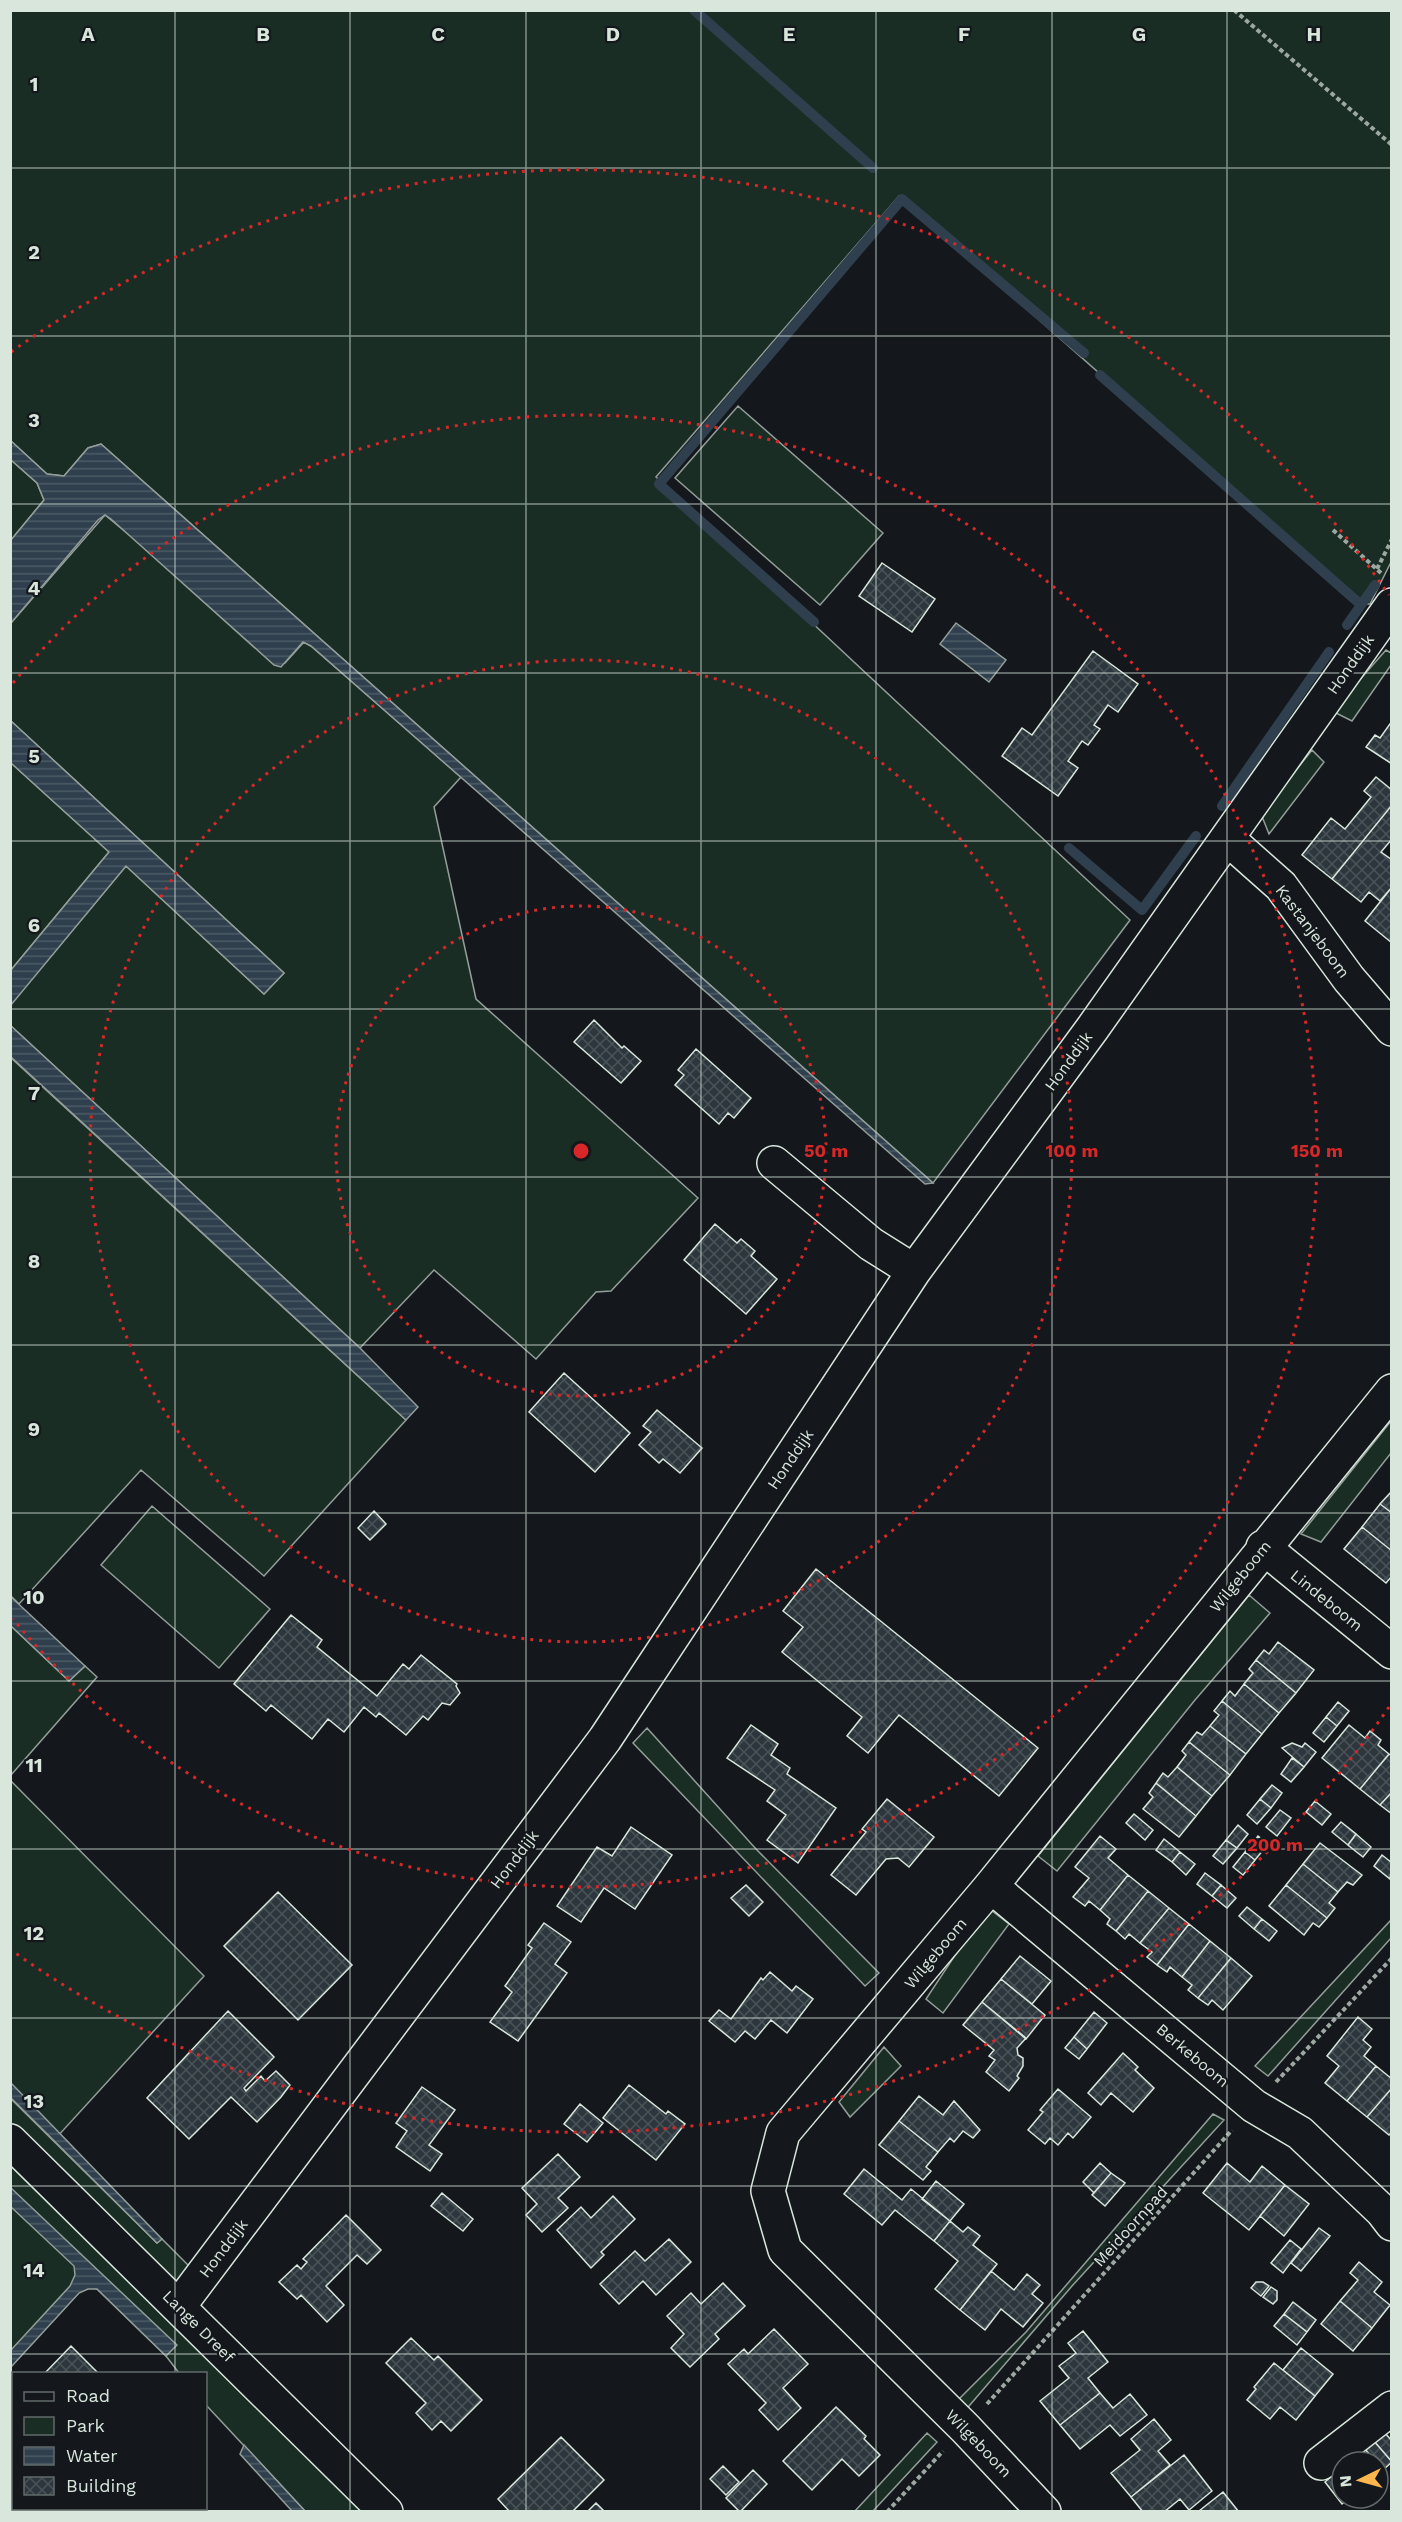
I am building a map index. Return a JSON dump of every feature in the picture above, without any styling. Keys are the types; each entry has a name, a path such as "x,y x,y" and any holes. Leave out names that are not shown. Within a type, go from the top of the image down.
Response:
{"street":[{"name":"Honddijk","path":"179,2306 604,1739 914,1271 1228,839 1388,590"},
{"name":"Kastanjeboom","path":"1228,839 1281,886 1349,979 1392,1029"},
{"path":"774,1163 872,1244 914,1271"},
{"name":"Wilgeboom","path":"1044,2511 965,2428 785,2250 768,2191 783,2133 991,1886 1263,1547 1392,1391"},
{"name":"Lindeboom","path":"1263,1547 1392,1652"},
{"name":"Berkeboom","path":"991,1886 1254,2106 1300,2133 1382,2211 1392,2224"},
{"name":"Lange Dreef","path":"10,2141 386,2511"},
{"path":"1321,2463 1392,2408"}],"path":[{"path":"1234,10 1392,145"},
{"path":"1333,530 1377,569 1388,590"},
{"path":"1377,569 1392,539"},
{"name":"Meidoornpad","path":"887,2511 965,2428 1254,2106 1392,1958"}],"green space":[{"path":"11,11 1391,11 1392,560 1370,604 1360,604 899,196 656,477 1130,920 933,1183 101,444 88,448 64,476 47,474 11,441"},
{"path":"738,406 883,533 820,605 675,478"},
{"path":"11,460 37,483 44,500 11,540"},
{"path":"105,515 285,663 304,642 311,646 461,777 434,807 476,999 698,1198 611,1291 596,1292 536,1359 434,1270 360,1348 11,1026 10,1005 126,866 264,994 284,973 11,721 11,623"},
{"path":"1386,650 1391,653 1391,665 1352,721 1332,711"},
{"path":"1312,750 1324,762 1269,834 1261,814"},
{"path":"11,763 109,852 11,970"},
{"path":"10,1057 406,1420 264,1576 141,1470 19,1604 11,1596"},
{"path":"1391,1421 1391,1453 1321,1542 1301,1534"},
{"path":"152,1506 270,1609 219,1668 101,1565"},
{"path":"1249,1595 1270,1613 1195,1700 1057,1871 1038,1856"},
{"path":"11,1626 69,1681 85,1666 97,1677 11,1775"},
{"path":"647,1728 756,1849 879,1973 865,1986 633,1743"},
{"path":"10,1780 204,1976 57,2137 11,2088"},
{"path":"987,1907 1009,1924 943,2013 926,1999"},
{"path":"1391,1920 1391,1938 1268,2076 1255,2066"},
{"path":"884,2047 901,2066 850,2117 839,2102"},
{"path":"10,2098 157,2243 162,2239 193,2270 180,2288 11,2131"},
{"path":"1213,2114 1224,2120 1072,2286 963,2413 955,2403 1026,2332"},
{"path":"10,2158 367,2511 305,2511 207,2406 207,2372 178,2372 166,2356 97,2289 85,2286 11,2366"},
{"path":"927,2433 937,2442 873,2511 855,2511"}],"water":[{"path":"11,441 47,474 64,476 88,448 101,444 933,1183 925,1184 311,646 303,642 281,667 274,665 105,515 98,520 11,623 11,540 44,500 37,483 11,460"},
{"path":"956,623 1006,660 989,682 940,644"},
{"path":"11,721 284,973 264,994 126,866 11,1005 11,970 109,852 11,763"},
{"path":"11,1026 360,1348 418,1407 406,1420 11,1057"},
{"path":"10,1596 85,1666 69,1681 11,1626"},
{"path":"11,2083 162,2239 157,2243 11,2098"},
{"path":"11,2188 177,2345 166,2356 97,2289 88,2289 79,2293 11,2367 11,2350 70,2286 75,2275 74,2266 11,2207"},
{"path":"244,2445 305,2511 292,2511 240,2454"}],"building":[{"path":"882,563 935,599 912,632 859,596"},
{"path":"1093,651 1138,684 1118,712 1108,705 1094,725 1100,729 1088,745 1082,741 1068,761 1078,768 1058,796 1002,756 1022,728 1032,735"},
{"path":"1392,721 1392,764 1366,747 1375,735 1380,738"},
{"path":"1376,777 1392,790 1392,805 1332,879 1302,855 1331,818 1345,829 1371,797 1364,791"},
{"path":"1392,805 1392,839 1381,852 1392,860 1392,887 1380,901 1369,892 1361,902 1332,879"},
{"path":"1392,887 1392,943 1365,921"},
{"path":"594,1020 622,1048 624,1046 641,1061 621,1083 574,1042"},
{"path":"696,1049 751,1098 734,1118 728,1113 719,1124 675,1085 684,1075 678,1070"},
{"path":"715,1224 737,1243 741,1239 755,1251 751,1256 777,1279 746,1314 684,1260"},
{"path":"564,1373 630,1433 595,1472 529,1412"},
{"path":"657,1410 702,1448 680,1473 663,1459 659,1463 639,1445 651,1432 643,1426"},
{"path":"1392,1491 1392,1513 1380,1504"},
{"path":"1380,1504 1392,1513 1392,1551 1362,1527"},
{"path":"374,1511 386,1524 370,1540 358,1528"},
{"path":"1362,1527 1392,1551 1392,1576 1386,1583 1344,1549"},
{"path":"816,1569 1038,1748 999,1796 899,1715 868,1753 847,1736 862,1717 782,1652 803,1627 783,1611"},
{"path":"291,1615 322,1640 317,1647 377,1696 403,1664 409,1669 421,1655 457,1684 460,1693 450,1705 442,1703 428,1720 423,1716 406,1735 379,1713 376,1717 364,1707 344,1732 328,1719 312,1739 271,1705 266,1711 234,1684"},
{"path":"1278,1642 1314,1670 1296,1693 1256,1660 1264,1650 1269,1654"},
{"path":"1256,1660 1296,1693 1279,1713 1244,1684 1253,1673 1249,1669"},
{"path":"1244,1684 1279,1713 1262,1734 1222,1701 1230,1691 1235,1696"},
{"path":"1222,1701 1262,1734 1246,1754 1210,1726 1219,1715 1214,1711"},
{"path":"1338,1702 1349,1711 1337,1726 1326,1717"},
{"path":"1326,1717 1337,1726 1324,1742 1313,1733"},
{"path":"751,1725 778,1744 771,1755 790,1768 787,1774 836,1808 798,1863 767,1840 786,1815 767,1801 775,1790 727,1758"},
{"path":"1349,1725 1365,1738 1370,1731 1381,1740 1378,1745 1389,1754 1360,1789 1322,1758"},
{"path":"1210,1726 1246,1754 1230,1775 1189,1742 1197,1732 1202,1735"},
{"path":"1189,1742 1230,1775 1212,1796 1177,1767 1186,1755 1182,1751"},
{"path":"1292,1743 1302,1747 1305,1743 1316,1752 1304,1767 1282,1748"},
{"path":"1389,1754 1392,1756 1392,1792 1380,1805 1360,1789"},
{"path":"1292,1758 1304,1767 1291,1782 1281,1774"},
{"path":"1177,1767 1212,1796 1196,1816 1156,1783 1163,1773 1168,1777"},
{"path":"1156,1783 1196,1816 1179,1837 1143,1809 1153,1797 1149,1793"},
{"path":"1272,1785 1282,1793 1271,1808 1260,1799"},
{"path":"1392,1792 1392,1814 1380,1805"},
{"path":"887,1799 934,1837 909,1867 898,1858 886,1859 856,1895 831,1875 866,1832 862,1829"},
{"path":"1260,1799 1271,1808 1257,1824 1247,1815"},
{"path":"1315,1801 1331,1814 1322,1825 1306,1812"},
{"path":"1280,1810 1291,1818 1277,1836 1266,1827"},
{"path":"1134,1814 1153,1830 1145,1840 1126,1823"},
{"path":"1341,1822 1356,1834 1348,1845 1332,1832"},
{"path":"1238,1825 1248,1834 1237,1848 1226,1840"},
{"path":"631,1827 672,1855 635,1909 604,1888 581,1922 557,1906 597,1847 612,1856"},
{"path":"1356,1834 1371,1847 1363,1857 1348,1845"},
{"path":"1100,1836 1116,1849 1108,1858 1128,1875 1100,1910 1089,1901 1085,1906 1073,1897 1089,1878 1075,1867"},
{"path":"1258,1836 1268,1844 1255,1860 1245,1852"},
{"path":"1164,1839 1180,1852 1172,1862 1156,1850"},
{"path":"1226,1840 1237,1848 1223,1864 1213,1856"},
{"path":"1320,1843 1362,1875 1353,1885 1347,1882 1338,1892 1303,1864"},
{"path":"1180,1852 1195,1864 1186,1875 1172,1862"},
{"path":"1245,1852 1255,1860 1243,1875 1233,1867"},
{"path":"1382,1855 1392,1863 1390,1879 1374,1866"},
{"path":"1303,1864 1338,1892 1329,1903 1335,1908 1327,1918 1286,1885"},
{"path":"1205,1873 1221,1885 1212,1896 1197,1884"},
{"path":"1128,1875 1148,1891 1116,1931 1107,1924 1110,1919 1100,1910"},
{"path":"746,1885 763,1902 749,1916 731,1898"},
{"path":"1221,1885 1236,1898 1227,1908 1212,1896"},
{"path":"1286,1885 1327,1918 1319,1927 1313,1923 1304,1935 1269,1906"},
{"path":"1148,1891 1169,1908 1140,1943 1129,1934 1125,1939 1116,1931"},
{"path":"278,1892 352,1965 298,2020 224,1946"},
{"path":"1247,1907 1262,1919 1254,1929 1239,1916"},
{"path":"1169,1908 1189,1924 1157,1965 1147,1957 1152,1952 1140,1943"},
{"path":"1262,1919 1277,1931 1269,1941 1254,1929"},
{"path":"544,1923 571,1942 555,1964 567,1973 518,2041 490,2022 512,1992 505,1986 532,1948 528,1945"},
{"path":"1189,1924 1210,1941 1182,1977 1170,1967 1167,1972 1157,1965"},
{"path":"1210,1941 1231,1958 1198,1998 1188,1990 1192,1985 1182,1977"},
{"path":"1020,1956 1051,1981 1032,2004 1001,1979"},
{"path":"1231,1958 1252,1976 1223,2010 1212,2000 1208,2005 1198,1998"},
{"path":"770,1972 792,1991 796,1986 813,1999 787,2033 771,2020 755,2039 745,2031 735,2042 709,2021 719,2010 731,2019 761,1978 763,1980"},
{"path":"1001,1979 1045,2015 1026,2039 982,2002"},
{"path":"982,2002 1026,2038 1017,2048 1018,2055 1023,2058 1023,2066 1017,2076 1019,2078 1009,2091 986,2072 995,2060 989,2056 994,2050 963,2025"},
{"path":"228,2011 274,2057 244,2088 246,2091 261,2076 265,2081 276,2071 290,2085 257,2122 231,2097 189,2139 147,2098"},
{"path":"1094,2012 1107,2023 1087,2049 1074,2037"},
{"path":"1358,2017 1372,2029 1363,2040 1371,2047 1364,2056 1376,2066 1347,2101 1325,2083 1339,2066 1327,2056"},
{"path":"1074,2037 1087,2049 1079,2059 1065,2048"},
{"path":"1123,2053 1138,2067 1135,2070 1154,2088 1133,2112 1111,2093 1101,2105 1088,2093"},
{"path":"1376,2066 1392,2079 1392,2088 1367,2117 1347,2101"},
{"path":"629,2085 666,2114 668,2111 685,2124 656,2160 603,2118"},
{"path":"422,2087 455,2110 429,2145 442,2154 430,2171 396,2147 407,2131 396,2123"},
{"path":"1392,2088 1392,2132 1389,2135 1367,2117"},
{"path":"1058,2089 1091,2117 1073,2138 1068,2133 1058,2145 1050,2138 1045,2144 1028,2130 1043,2112 1040,2110"},
{"path":"919,2096 943,2115 954,2101 980,2130 973,2138 963,2131 954,2142 950,2138 938,2152 899,2121"},
{"path":"580,2104 603,2123 587,2142 564,2124"},
{"path":"899,2121 938,2152 926,2167 931,2171 923,2180 879,2145"},
{"path":"558,2154 580,2177 558,2198 568,2208 542,2232 526,2215 537,2204 522,2188"},
{"path":"1100,2163 1111,2173 1094,2193 1083,2182"},
{"path":"1227,2163 1250,2182 1262,2166 1285,2185 1249,2230 1203,2193"},
{"path":"864,2169 902,2200 911,2189 950,2221 934,2241 895,2210 882,2225 844,2194"},
{"path":"1111,2173 1125,2183 1105,2206 1092,2195"},
{"path":"936,2181 964,2204 950,2221 922,2199"},
{"path":"1285,2185 1309,2204 1284,2236 1260,2216"},
{"path":"442,2193 473,2219 463,2231 431,2206"},
{"path":"613,2196 635,2219 601,2252 604,2255 591,2268 557,2230 581,2207 591,2218"},
{"path":"346,2215 381,2250 367,2264 357,2255 326,2286 344,2305 327,2322 301,2295 297,2299 279,2282 297,2265 301,2269 307,2262 303,2259"},
{"path":"950,2221 963,2232 968,2227 980,2236 973,2245 997,2264 960,2310 935,2289 958,2261 934,2241"},
{"path":"1319,2228 1330,2236 1301,2271 1291,2263"},
{"path":"669,2239 691,2262 656,2295 643,2281 619,2304 600,2284 635,2251 645,2261"},
{"path":"1290,2240 1301,2249 1283,2273 1271,2263"},
{"path":"1359,2262 1382,2282 1374,2292 1390,2305 1372,2328 1340,2301 1358,2280 1350,2273"},
{"path":"991,2271 1014,2290 1027,2274 1040,2285 1032,2294 1043,2303 1023,2327 1001,2309 985,2330 960,2310"},
{"path":"1256,2282 1263,2282 1269,2286 1261,2296 1251,2288"},
{"path":"723,2283 745,2306 715,2334 719,2339 690,2367 671,2348 684,2334 667,2316 691,2293 701,2304"},
{"path":"1271,2287 1277,2291 1277,2300 1273,2304 1263,2297"},
{"path":"1340,2301 1372,2328 1353,2351 1321,2324"},
{"path":"1293,2302 1316,2320 1307,2332 1284,2314"},
{"path":"1284,2314 1307,2332 1297,2345 1274,2326"},
{"path":"774,2329 808,2364 783,2388 801,2408 778,2430 759,2410 766,2403 728,2364 744,2349 748,2354"},
{"path":"1083,2331 1108,2362 1088,2378 1100,2393 1060,2425 1040,2401 1069,2378 1059,2366 1076,2353 1068,2343"},
{"path":"411,2338 434,2360 438,2356 482,2400 451,2431 441,2421 432,2430 416,2413 426,2403 386,2363"},
{"path":"71,2346 97,2372 46,2372"},
{"path":"1301,2348 1333,2374 1315,2396 1283,2370"},
{"path":"1274,2363 1315,2396 1296,2420 1280,2407 1270,2419 1247,2400 1256,2389 1254,2387"},
{"path":"1100,2393 1113,2408 1130,2394 1147,2415 1120,2436 1110,2425 1080,2449 1060,2425"},
{"path":"836,2407 866,2436 864,2439 880,2455 859,2476 842,2459 812,2490 783,2461"},
{"path":"1154,2419 1171,2440 1158,2451 1170,2465 1131,2497 1111,2473 1140,2450 1131,2439"},
{"path":"1385,2433 1392,2441 1392,2462 1390,2450 1382,2450 1374,2441"},
{"path":"561,2437 604,2480 572,2512 510,2512 498,2499"},
{"path":"1374,2441 1382,2450 1366,2450"},
{"path":"1184,2455 1212,2491 1189,2510 1180,2499 1164,2512 1143,2512 1131,2497"},
{"path":"723,2466 739,2482 726,2495 710,2479"},
{"path":"753,2470 767,2484 740,2512 726,2498"},
{"path":"1330,2478 1330,2488 1325,2482"},
{"path":"1223,2492 1239,2512 1199,2511"},
{"path":"596,2503 605,2512 587,2512"}],"waterway":[{"path":"694,10 873,168"},
{"path":"814,622 659,484 902,199 1084,353"},
{"path":"1100,375 1360,604"},
{"path":"1347,625 1375,585"},
{"path":"1222,806 1329,652"},
{"path":"1069,848 1142,910 1196,836"}]}
